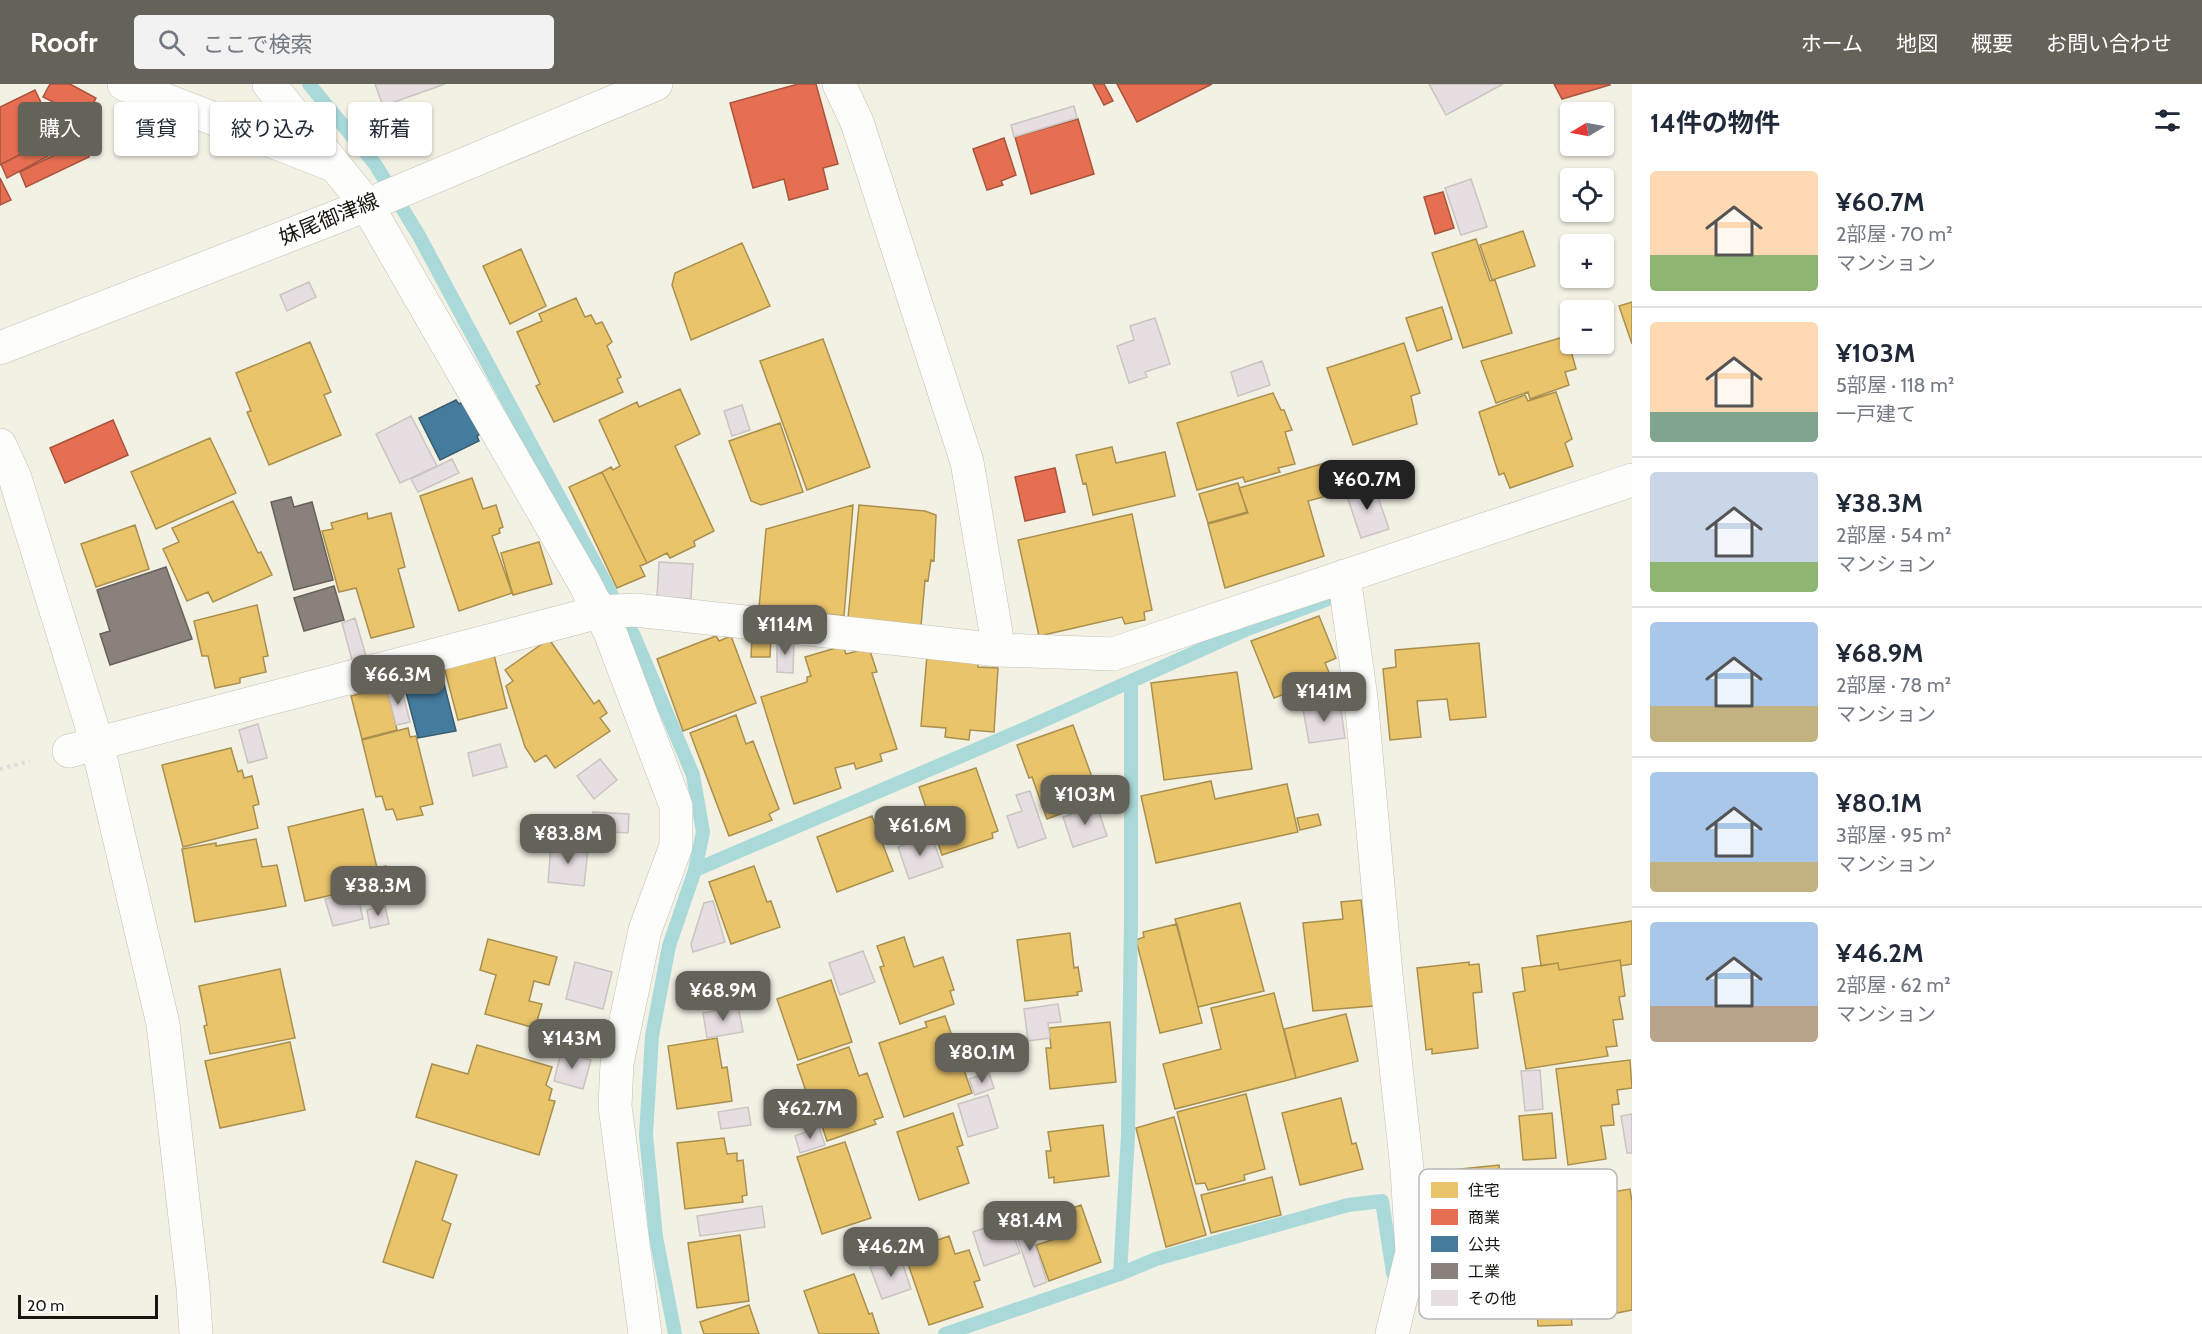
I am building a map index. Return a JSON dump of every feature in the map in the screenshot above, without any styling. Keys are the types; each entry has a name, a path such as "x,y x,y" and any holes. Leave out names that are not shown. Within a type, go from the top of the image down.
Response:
{"street":[{"path":"124,84 335,166"},
{"path":"269,84 335,166 371,203 585,584 615,612"},
{"name":"妹尾御津線","path":"0,348 371,203 656,84"},
{"path":"839,84 857,122 967,462 999,650"},
{"path":"0,445 15,478 83,747 163,1024 192,1277 196,1334"},
{"path":"83,747 615,612 999,650 1113,654 1346,586 1632,480"},
{"path":"1346,586 1361,698 1413,1252 1392,1334"},
{"path":"615,612 610,632 676,806 676,846 645,930 617,1063 615,1106 645,1334"}],"building: 住宅":[{"path":"1523,231 1535,266 1492,280 1480,245"},
{"path":"1476,239 1490,281 1495,280 1512,333 1463,348 1432,253"},
{"path":"742,243 770,306 691,340 672,285 675,273"},
{"path":"521,249 546,306 510,324 483,266"},
{"path":"576,298 585,317 591,315 596,324 602,322 612,342 607,346 621,377 617,379 623,392 554,422 536,386 540,384 517,332 542,321 539,314"},
{"path":"1632,302 1632,344 1619,306"},
{"path":"1442,307 1452,339 1417,351 1406,318"},
{"path":"1560,338 1560,354 1572,354 1576,369 1565,372 1569,385 1530,399 1528,392 1496,403 1481,361"},
{"path":"823,339 870,467 807,490 760,361"},
{"path":"310,342 331,392 324,395 341,435 269,465 247,412 251,411 236,373"},
{"path":"1404,343 1420,393 1411,396 1417,424 1353,445 1327,368"},
{"path":"680,389 700,434 675,446 714,531 694,541 695,546 670,558 667,553 647,563 602,472 611,467 613,470 620,466 599,420 637,402 639,407"},
{"path":"1556,392 1572,439 1565,443 1573,466 1510,488 1504,473 1499,475 1479,412 1525,395 1528,401"},
{"path":"1273,393 1281,410 1284,410 1292,430 1285,432 1295,464 1278,468 1280,472 1245,482 1243,477 1197,490 1177,423"},
{"path":"780,423 803,492 761,505 751,501 729,441"},
{"path":"210,438 236,493 156,529 131,472"},
{"path":"1112,447 1116,463 1165,452 1175,496 1093,515 1086,483 1083,484 1076,455"},
{"path":"1325,463 1334,494 1308,501 1324,556 1225,588 1208,524 1248,513 1239,488"},
{"path":"602,472 647,563 640,566 645,576 617,588 569,487"},
{"path":"472,478 483,509 496,505 503,527 499,529 500,533 492,536 512,593 459,611 420,496"},
{"path":"1238,483 1247,512 1208,523 1199,494"},
{"path":"233,501 258,553 261,552 272,575 213,602 208,592 187,601 163,549 179,542 172,528"},
{"path":"853,505 844,616 759,608 766,529"},
{"path":"859,505 925,511 936,515 934,561 931,560 928,581 925,580 921,626 848,618"},
{"path":"367,513 368,519 391,513 405,567 398,569 414,627 371,638 356,588 339,592 322,531 333,529 331,523"},
{"path":"1132,514 1152,610 1144,612 1145,620 1125,624 1122,617 1039,636 1018,540"},
{"path":"135,525 149,569 96,587 81,544"},
{"path":"539,542 552,584 513,595 501,553"},
{"path":"257,605 268,656 263,657 266,672 240,678 240,683 215,688 208,656 202,656 194,621"},
{"path":"1319,616 1336,658 1325,663 1331,677 1274,698 1251,641"},
{"path":"716,636 719,641 731,636 756,703 683,731 657,659"},
{"path":"752,638 771,639 770,657 751,657"},
{"path":"549,639 594,704 599,700 607,713 600,718 610,731 555,768 546,755 535,762 525,747 506,686 513,681 505,670"},
{"path":"1479,643 1486,717 1450,720 1447,699 1417,701 1421,737 1390,740 1383,669 1396,667 1395,650"},
{"path":"843,646 846,654 869,648 877,672 872,673 897,749 880,754 882,761 856,769 854,763 835,768 841,788 794,804 761,697 807,682 807,677 811,676 805,657"},
{"path":"494,655 507,708 458,720 444,667"},
{"path":"927,655 978,659 978,667 998,668 994,732 970,730 969,740 945,737 946,728 921,726"},
{"path":"1237,672 1252,769 1164,780 1151,683"},
{"path":"387,687 397,730 362,739 351,696"},
{"path":"736,715 746,744 753,741 779,809 769,814 772,820 729,836 690,733"},
{"path":"1073,725 1100,799 1047,819 1032,777 1029,778 1017,745"},
{"path":"408,728 410,737 416,736 433,804 420,807 423,815 397,820 393,809 386,810 382,796 376,797 362,740"},
{"path":"231,748 238,772 242,770 244,778 252,776 259,804 253,806 258,828 183,847 162,765"},
{"path":"976,768 998,831 992,833 993,838 942,855 919,787"},
{"path":"1211,781 1215,799 1287,784 1298,832 1156,863 1141,796"},
{"path":"363,809 377,868 386,866 391,882 305,901 288,827"},
{"path":"1318,814 1321,825 1300,830 1297,818"},
{"path":"872,816 893,871 837,892 817,837"},
{"path":"256,839 262,867 277,865 286,906 195,922 182,849"},
{"path":"754,866 767,902 771,901 780,927 731,944 709,882"},
{"path":"1361,900 1374,1006 1313,1011 1303,923 1343,919 1341,902"},
{"path":"1240,903 1264,991 1198,1007 1175,919"},
{"path":"1632,921 1632,964 1621,966 1620,960 1559,970 1558,963 1541,966 1537,936"},
{"path":"1177,924 1202,1023 1160,1033 1136,940 1144,937 1143,932"},
{"path":"1070,933 1074,968 1078,967 1082,991 1077,992 1078,995 1025,1001 1017,940"},
{"path":"904,937 914,967 943,957 954,990 950,991 954,1004 900,1024 880,967 884,966 877,946"},
{"path":"488,939 557,957 549,985 534,981 529,1001 542,1004 535,1028 485,1014 496,975 480,970"},
{"path":"1620,960 1625,996 1619,997 1623,1019 1613,1020 1617,1046 1606,1047 1608,1056 1526,1069 1513,993 1525,991 1522,968 1558,963 1559,970"},
{"path":"1469,962 1469,965 1479,964 1482,992 1473,993 1478,1048 1432,1054 1432,1049 1426,1050 1417,968"},
{"path":"280,969 295,1038 210,1054 199,986"},
{"path":"831,980 852,1042 798,1060 777,999"},
{"path":"1274,993 1296,1078 1175,1109 1163,1064 1221,1049 1211,1008"},
{"path":"1346,1014 1358,1061 1296,1078 1284,1029"},
{"path":"945,1016 972,1093 904,1117 879,1043 927,1027 925,1022"},
{"path":"1110,1022 1116,1082 1050,1089 1046,1048 1051,1048 1049,1028"},
{"path":"717,1038 722,1068 727,1067 732,1101 677,1109 668,1046"},
{"path":"290,1042 305,1110 220,1128 205,1061"},
{"path":"477,1045 552,1067 546,1085 552,1089 549,1100 555,1101 539,1155 416,1117 432,1064 468,1074"},
{"path":"849,1047 859,1076 867,1073 883,1117 874,1120 876,1124 827,1141 812,1096 808,1097 797,1065"},
{"path":"1630,1060 1632,1088 1617,1090 1619,1104 1612,1105 1614,1125 1601,1126 1606,1159 1568,1165 1556,1069"},
{"path":"1246,1094 1265,1169 1244,1175 1245,1180 1208,1190 1205,1183 1196,1184 1177,1112"},
{"path":"1341,1098 1352,1144 1356,1143 1363,1169 1300,1185 1282,1113"},
{"path":"953,1113 963,1145 957,1147 969,1183 919,1200 897,1132"},
{"path":"1552,1113 1556,1158 1523,1160 1519,1116"},
{"path":"1174,1117 1206,1235 1166,1247 1136,1128"},
{"path":"1103,1125 1109,1176 1054,1183 1054,1177 1049,1178 1046,1151 1051,1151 1048,1132"},
{"path":"724,1138 727,1154 737,1153 737,1161 743,1160 747,1195 742,1196 743,1202 685,1209 677,1143"},
{"path":"845,1142 871,1218 822,1234 797,1157"},
{"path":"416,1161 457,1175 442,1220 451,1224 433,1278 383,1262"},
{"path":"1499,1165 1499,1169 1460,1169"},
{"path":"1272,1177 1281,1215 1211,1233 1201,1195"},
{"path":"1630,1189 1632,1202 1632,1310 1617,1313 1617,1191"},
{"path":"1081,1205 1101,1262 1049,1281 1036,1245 1055,1239 1048,1217"},
{"path":"740,1235 749,1301 697,1308 688,1243"},
{"path":"949,1236 955,1254 969,1250 980,1280 974,1282 983,1307 929,1325 904,1252"},
{"path":"854,1274 879,1334 819,1334 804,1291"},
{"path":"749,1305 759,1334 704,1334 700,1322"},
{"path":"1537,1319 1572,1319 1572,1325 1538,1326"}],"building: 商業":[{"path":"50,84 70,84 96,98 94,102 53,102 43,97"},
{"path":"798,84 816,84 838,164 823,168 828,189 789,200 784,179 753,188 730,103"},
{"path":"1093,84 1104,84 1113,101 1104,105"},
{"path":"1117,84 1212,84 1137,122"},
{"path":"1554,84 1609,84 1610,85 1562,99"},
{"path":"35,90 41,102 18,102 18,156 0,165 0,107"},
{"path":"1078,119 1094,174 1031,194 1015,137"},
{"path":"1004,138 1016,175 1001,181 1003,185 987,190 973,149"},
{"path":"18,156 48,156 7,178 1,164"},
{"path":"53,156 89,157 26,187 20,172"},
{"path":"0,178 11,200 0,205"},
{"path":"1443,192 1454,228 1435,234 1424,197"},
{"path":"113,420 128,455 65,483 50,448"},
{"path":"1055,468 1065,512 1025,521 1015,477"}],"building: 公共":[{"path":"456,400 459,404 466,400 482,433 477,436 479,441 440,460 419,418"},
{"path":"441,672 456,731 418,738 403,681"}],"building: 工業":[{"path":"291,497 294,507 312,502 333,580 294,590 271,502"},
{"path":"166,567 192,639 110,665 100,634 110,631 97,590"},
{"path":"334,586 344,620 304,631 294,598"}],"building: その他":[{"path":"375,84 445,84 394,102 382,102"},
{"path":"1429,84 1503,84 1446,115"},
{"path":"1074,106 1077,118 1014,137 1011,125"},
{"path":"1471,179 1487,227 1461,235 1445,188"},
{"path":"309,282 316,297 287,311 280,295"},
{"path":"1155,318 1170,364 1145,372 1147,377 1129,383 1117,346 1134,340 1130,326"},
{"path":"1262,361 1270,385 1238,396 1231,372"},
{"path":"742,405 750,430 732,436 724,411"},
{"path":"411,416 437,466 400,483 376,434"},
{"path":"452,459 459,473 418,492 411,479"},
{"path":"1374,485 1389,529 1361,538 1346,493"},
{"path":"659,562 693,564 691,599 657,597"},
{"path":"355,618 366,656 352,660 342,623"},
{"path":"777,640 794,641 793,673 777,672"},
{"path":"401,686 410,722 396,725 387,689"},
{"path":"1340,703 1345,738 1309,743 1303,709"},
{"path":"258,724 267,758 248,763 239,730"},
{"path":"500,744 507,767 473,776 468,753"},
{"path":"600,759 617,780 594,799 577,776"},
{"path":"1030,791 1046,838 1018,848 1007,816 1022,811 1016,795"},
{"path":"1097,806 1107,836 1073,847 1063,817"},
{"path":"593,812 629,814 628,833 593,831"},
{"path":"931,835 943,867 909,879 898,847"},
{"path":"551,845 588,849 584,886 548,882"},
{"path":"357,892 363,919 333,926 325,899"},
{"path":"713,901 725,942 693,952 691,944 704,903"},
{"path":"385,906 389,924 370,928 367,910"},
{"path":"863,951 875,982 840,995 829,963"},
{"path":"575,962 612,972 603,1009 566,999"},
{"path":"1058,1004 1061,1022 1048,1023 1050,1038 1028,1041 1024,1009"},
{"path":"738,1006 743,1032 707,1038 703,1013"},
{"path":"561,1052 591,1060 583,1089 554,1081"},
{"path":"1540,1070 1543,1109 1525,1111 1521,1071"},
{"path":"989,1073 994,1088 975,1095 969,1079"},
{"path":"988,1095 998,1128 968,1137 958,1104"},
{"path":"748,1107 751,1125 721,1129 718,1112"},
{"path":"1632,1114 1632,1153 1627,1153 1621,1116"},
{"path":"819,1127 825,1145 800,1153 795,1136"},
{"path":"762,1206 765,1227 700,1236 697,1216"},
{"path":"1026,1217 1047,1282 1034,1287 1012,1222"},
{"path":"1008,1220 1020,1253 984,1266 973,1232"},
{"path":"900,1256 911,1289 882,1299 870,1267"}],"waterway":[{"path":"309,84 375,164 418,234 634,636 693,775 703,832 695,870"},
{"path":"675,1334 656,1237 646,1135 652,1036 669,946 695,870 1029,727 1245,630 1331,598"},
{"path":"945,1334 1120,1274 1128,1135 1131,681"},
{"path":"1120,1274 1156,1259 1348,1205 1382,1201 1393,1273"}]}
